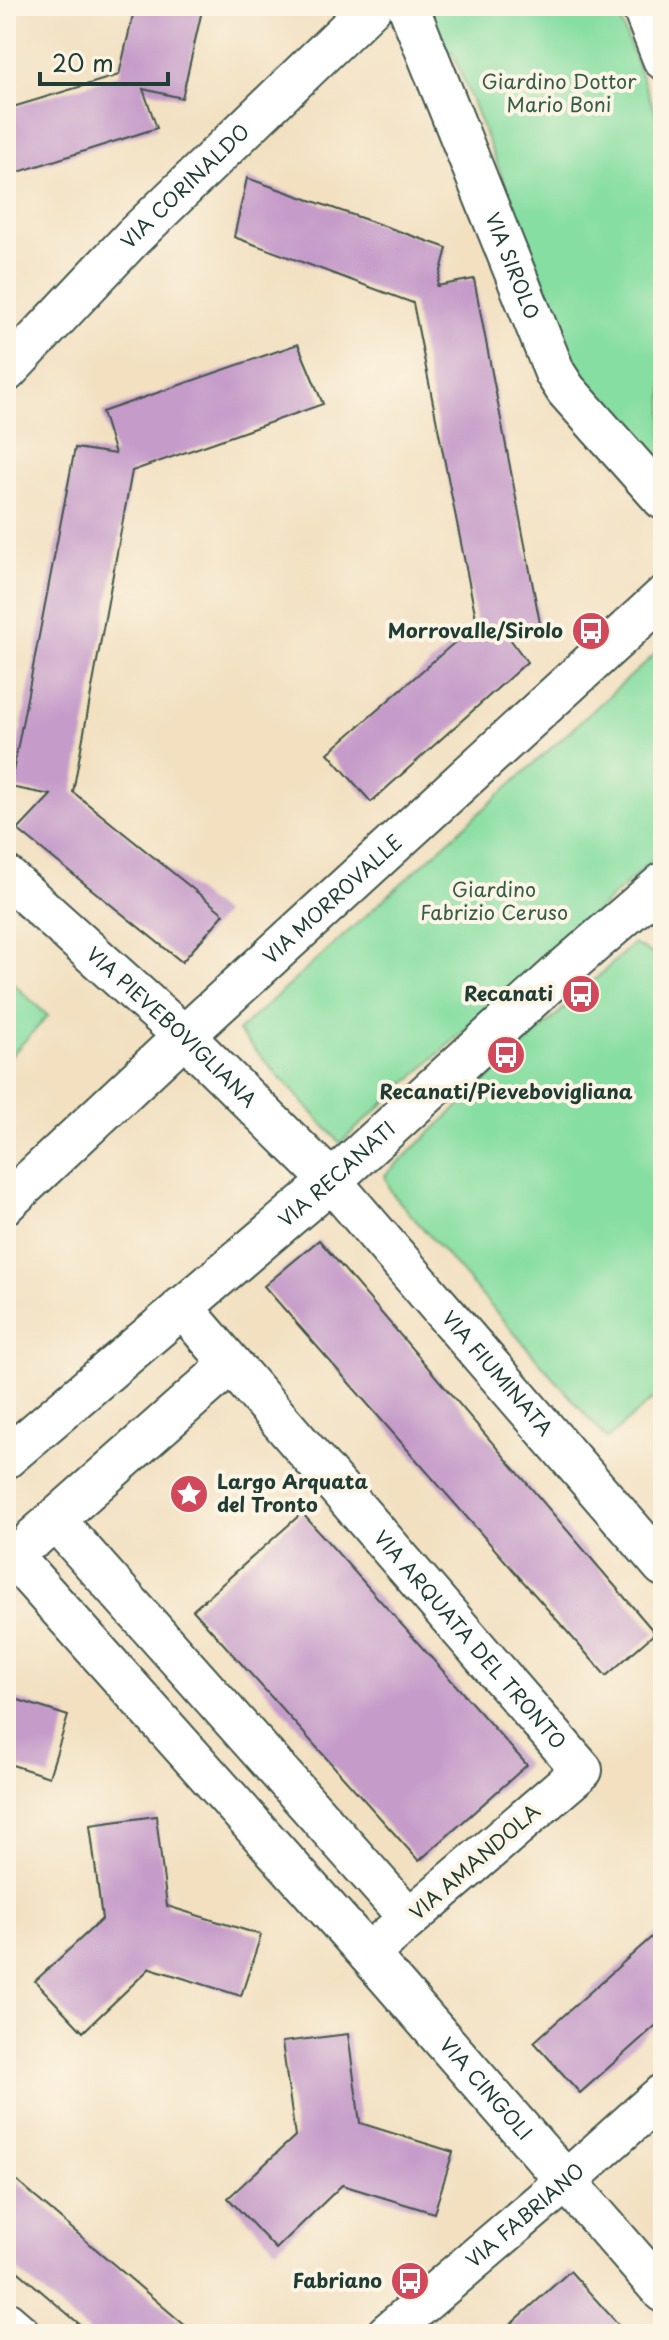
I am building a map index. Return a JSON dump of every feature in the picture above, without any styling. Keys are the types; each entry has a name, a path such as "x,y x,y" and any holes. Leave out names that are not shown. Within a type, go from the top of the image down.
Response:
{"street":[{"name":"VIA CORINALDO","path":"6,372 133,237 372,6"},
{"name":"VIA SIROLO","path":"408,6 555,373 566,390 663,499"},
{"path":"642,6 663,59"},
{"name":"VIA MORROVALLE","path":"6,1203 663,597"},
{"name":"VIA PIEVEBOVIGLIANA","path":"6,876 184,1036 331,1181"},
{"name":"VIA RECANATI","path":"6,1458 331,1181 564,969 656,904"},
{"name":"VIA FIUMINATA","path":"331,1181 663,1566"},
{"path":"10,1553 55,1520 231,1364 182,1307"},
{"name":"VIA ARQUATA DEL TRONTO","path":"231,1364 582,1770"},
{"path":"55,1520 409,1918"},
{"name":"VIA CINGOLI","path":"10,1553 368,1954 663,2292"},
{"path":"156,1715 197,1679"},
{"name":"VIA AMANDOLA","path":"368,1954 582,1770"},
{"path":"307,1885 347,1848"},
{"name":"VIA FABRIANO","path":"387,2334 663,2094"},
{"path":"6,2322 20,2334"}],"green space":[{"name":"Giardino Dottor Mario Boni","path":"421,6 615,6 663,133 663,481 570,378 550,326 560,322 452,51 440,56"},
{"name":"Giardino Fabrizio Ceruso","path":"663,647 663,851 340,1143 238,1031"},
{"path":"633,944 653,954 663,965 663,1390 607,1439 391,1192 385,1175"},
{"path":"6,977 48,1016 6,1061"}],"building":[{"path":"135,6 203,6 182,98 143,89 157,128 6,176 6,109 119,75"},
{"path":"247,178 447,248 437,286 474,279 540,623 505,632 527,662 371,802 328,753 477,623 413,303 234,237"},
{"path":"298,344 323,404 132,471 73,792 224,914 182,962 18,830 51,795 10,787 75,448 115,454 102,412"},
{"path":"319,1240 655,1633 606,1676 264,1286"},
{"path":"302,1513 527,1765 419,1861 193,1610"},
{"path":"6,1696 68,1716 49,1777 6,1763"},
{"path":"156,1816 167,1906 261,1935 241,1996 150,1968 83,2032 35,1981 102,1919 90,1825"},
{"path":"663,1927 663,2019 580,2093 534,2042"},
{"path":"348,2034 360,2123 453,2152 434,2213 342,2185 276,2249 228,2198 295,2136 282,2042"},
{"path":"6,2172 195,2334 91,2334 6,2261"},
{"path":"570,2271 627,2334 500,2334"}],"place":[{"name":"Morrovalle/Sirolo","path":"591,631"},
{"name":"Recanati","path":"581,994"},
{"name":"Recanati/Pievebovigliana","path":"506,1055"},
{"name":"Largo Arquata del Tronto","path":"189,1494"},
{"name":"Fabriano","path":"410,2281"}]}
